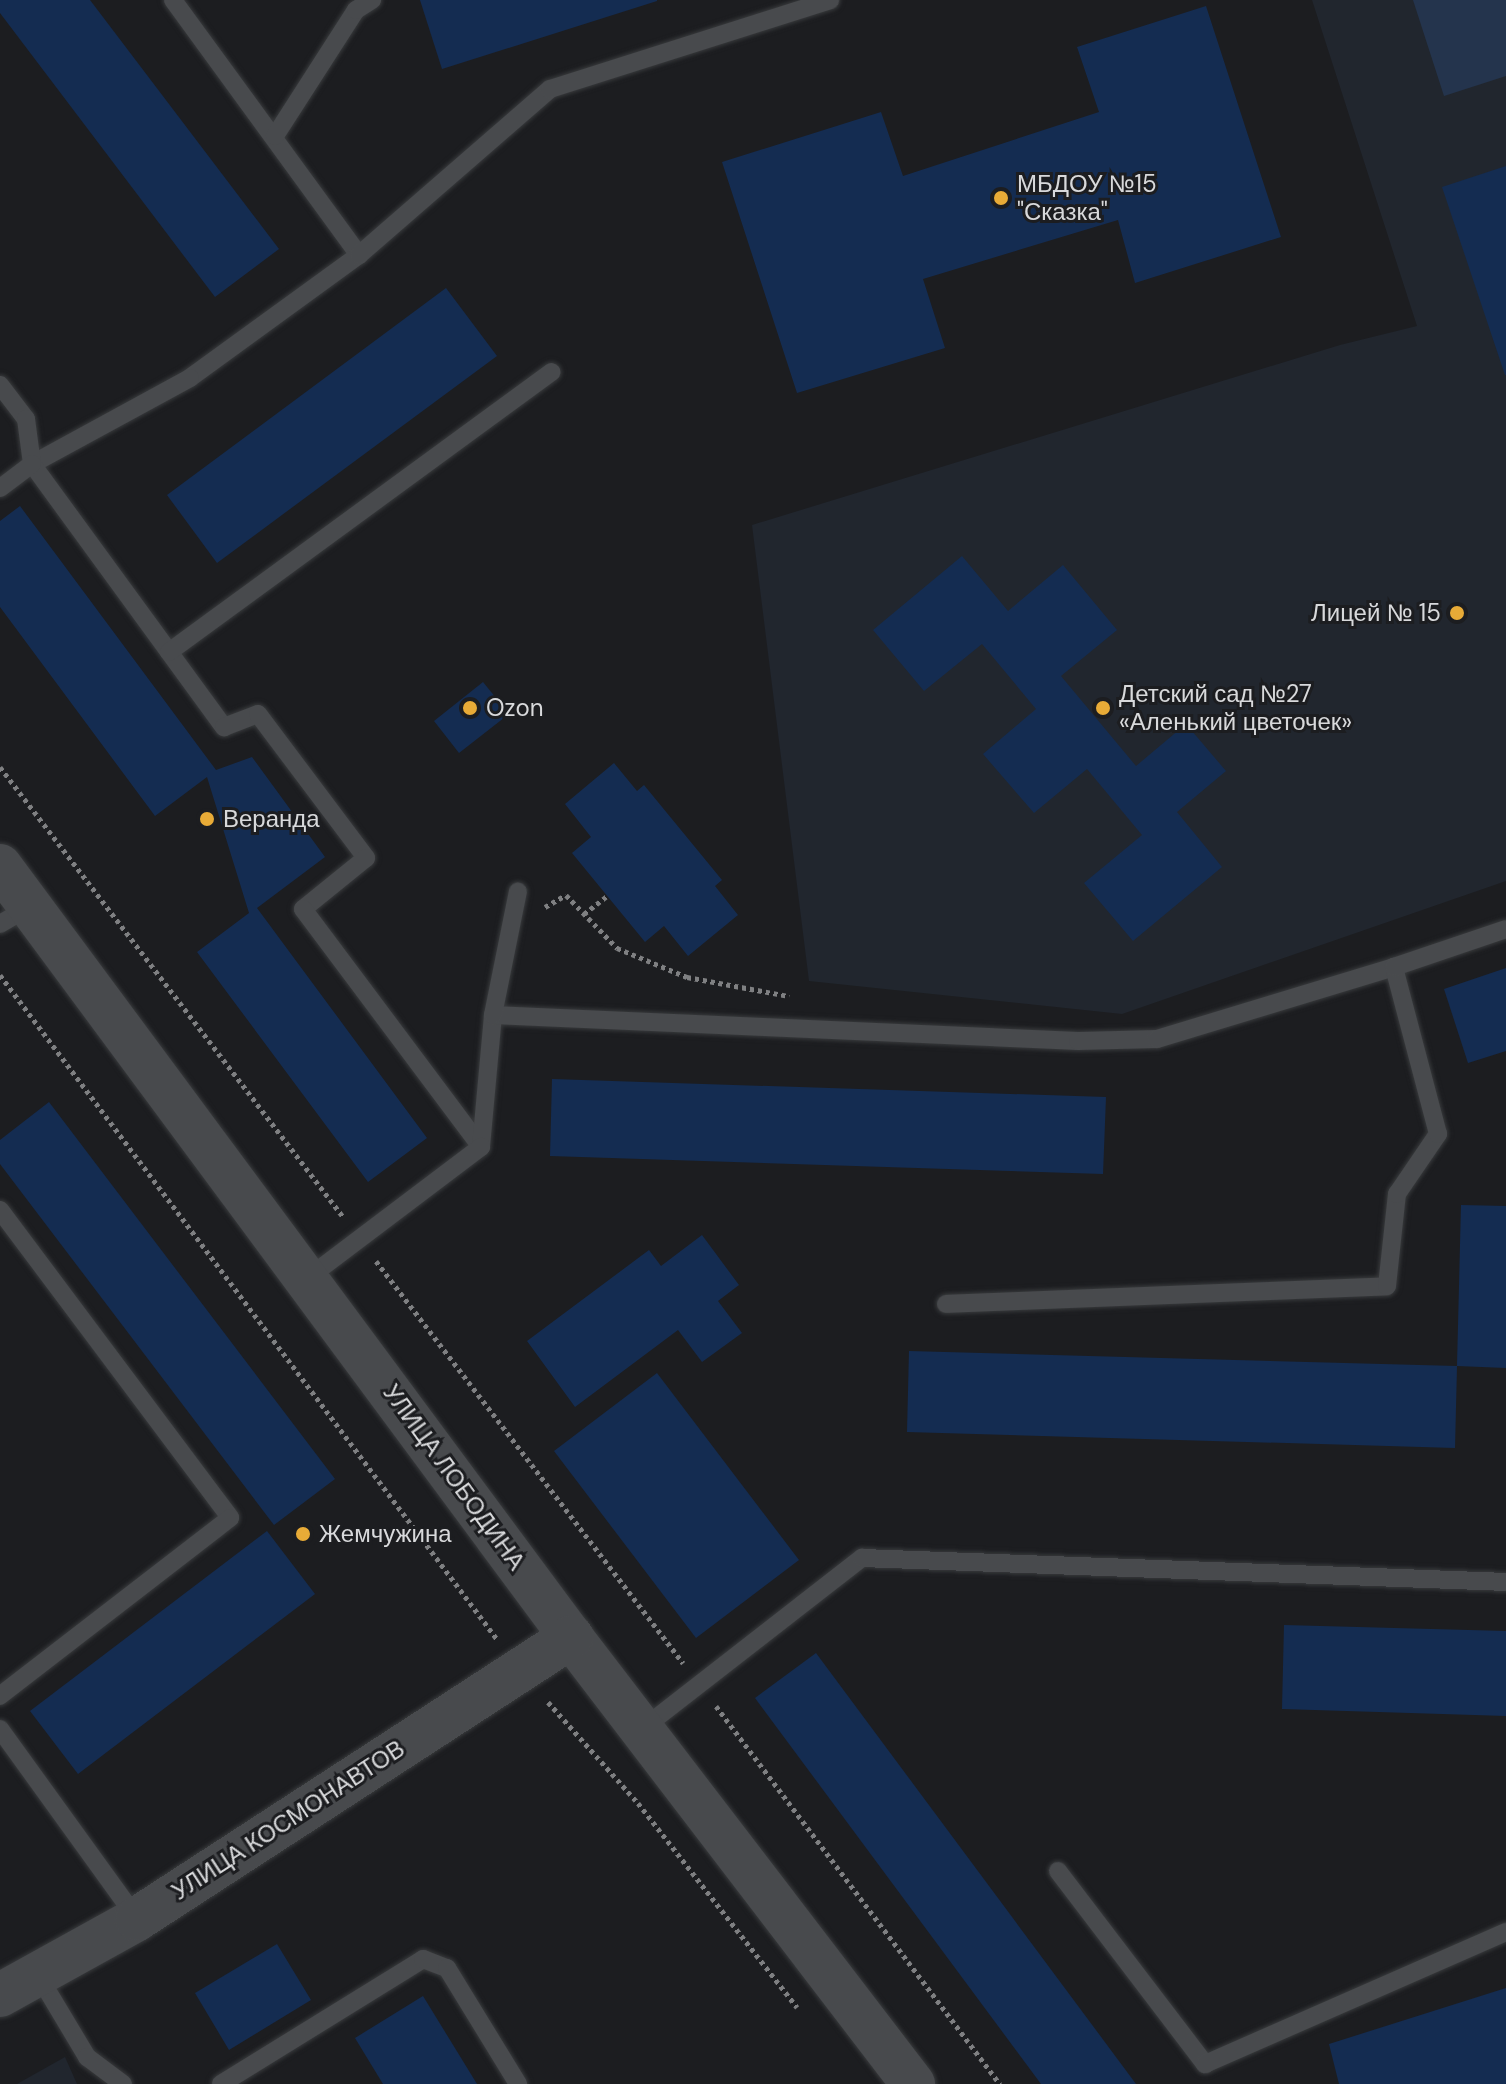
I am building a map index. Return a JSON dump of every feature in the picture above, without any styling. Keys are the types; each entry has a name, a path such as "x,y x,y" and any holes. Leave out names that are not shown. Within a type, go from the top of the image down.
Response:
{"street":[{"name":"УЛИЦА ЛОБОДИНА","path":"0,866 15,915 309,1277 571,1637 913,2084"},
{"name":"УЛИЦА КОСМОНАВТОВ","path":"0,1995 137,1919 571,1637"}],"lane":[{"path":"173,0 359,255"},
{"path":"275,136 356,10 372,0"},
{"path":"0,488 32,464 190,378 359,255 550,89 830,0"},
{"path":"169,652 551,372"},
{"path":"0,385 26,419 32,464 224,727 258,714 366,858 303,909 481,1147"},
{"path":"309,1277 481,1147 493,1015 518,891"},
{"path":"493,1015 1078,1041 1157,1039 1394,967 1506,929"},
{"path":"946,1304 1387,1286 1397,1194 1438,1134 1394,967"},
{"path":"0,1210 230,1518 0,1696"},
{"path":"642,1729 862,1558 1506,1582"},
{"path":"0,1729 137,1919"},
{"path":"1058,1871 1205,2064 1506,1932"},
{"path":"221,2084 423,1959 447,1968 518,2084"},
{"path":"37,1974 87,2057 123,2084"}],"path":[{"path":"0,767 1000,2084"},
{"path":"511,926 566,895 617,948 687,977 805,997"},
{"path":"584,914 607,896"},
{"path":"0,975 520,1670 638,1803 800,2011"}],"shaded area":[{"name":"Детский сад №27 «Аленький цветочек»","path":"1312,0 1506,0 1506,881 1122,1014 809,981 752,525 1340,345 1417,326"},
{"path":"1413,0 1506,0 1506,76 1444,96"},
{"path":"65,2057 77,2084 17,2084"}],"building":[{"path":"0,0 90,0 279,249 215,297 0,13"},
{"path":"420,0 657,0 657,1 442,69"},
{"name":"МБДОУ №15 \"Сказка\"","path":"1206,6 1281,237 1135,283 1118,220 923,279 945,348 797,393 722,162 881,112 903,176 1099,112 1077,47"},
{"path":"1506,166 1506,375 1505,375 1442,187"},
{"path":"446,288 497,356 217,563 167,495"},
{"path":"20,506 216,770 252,757 325,857 257,908 427,1138 368,1182 197,952 249,913 207,777 155,816 0,607 0,521"},
{"path":"962,556 1008,611 1063,565 1117,630 1061,676 1136,766 1186,724 1226,771 1177,812 1222,867 1133,941 1084,883 1142,835 1087,769 1034,813 983,754 1036,709 982,644 924,691 873,630"},
{"path":"483,682 509,714 459,753 434,721"},
{"path":"614,763 637,791 644,785 722,880 715,886 738,915 688,956 664,926 645,942 572,853 591,837 565,804"},
{"path":"1506,968 1506,1051 1468,1063 1444,989"},
{"path":"552,1079 1106,1097 1103,1174 550,1156"},
{"path":"49,1102 335,1479 274,1525 0,1164 0,1140"},
{"path":"1461,1205 1506,1206 1506,1368 1457,1366"},
{"path":"702,1235 739,1285 718,1301 742,1333 702,1362 678,1330 575,1407 527,1341 649,1250 661,1266"},
{"path":"909,1351 1457,1366 1455,1448 907,1432"},
{"path":"657,1373 799,1560 696,1638 554,1451"},
{"path":"267,1531 315,1594 78,1774 30,1711"},
{"path":"1284,1625 1506,1631 1506,1716 1282,1709"},
{"path":"816,1653 1136,2084 1041,2084 755,1698"},
{"path":"277,1944 311,2000 229,2050 195,1993"},
{"path":"1506,1988 1506,2084 1339,2084 1329,2044"},
{"path":"423,1996 477,2084 383,2084 355,2038"}],"place":[{"name":"МБДОУ №15 \"Сказка\"","path":"1001,198"},
{"name":"Лицей № 15","path":"1457,613"},
{"name":"Ozon","path":"470,708"},
{"name":"Детский сад №27 «Аленький цветочек»","path":"1103,708"},
{"name":"Веранда","path":"207,819"},
{"name":"Жемчужина","path":"303,1534"}]}
